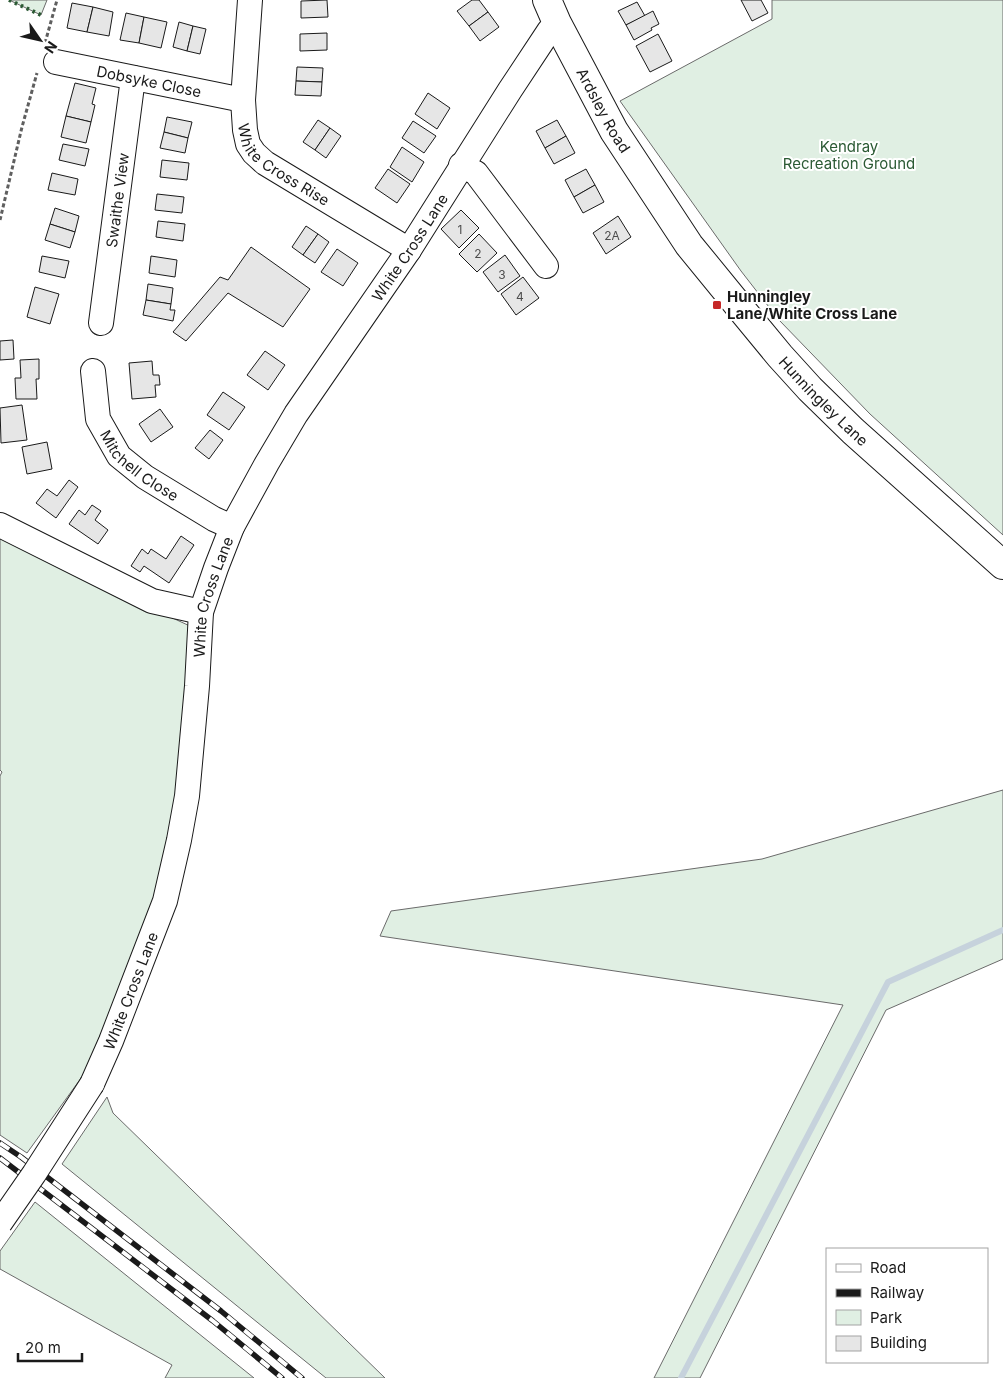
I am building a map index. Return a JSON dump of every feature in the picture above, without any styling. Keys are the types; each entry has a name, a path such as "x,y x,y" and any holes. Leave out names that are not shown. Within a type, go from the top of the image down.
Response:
{"main road":[{"name":"Ardsley Road","path":"552,11 614,131 669,215"},
{"name":"Hunningley Lane","path":"669,215 689,245 780,356 810,389 853,431 1003,565"}],"street":[{"name":"White Cross Rise","path":"250,0 243,100 244,130 248,144 254,153 265,163 409,250"},
{"name":"White Cross Lane","path":"0,1222 34,1174 92,1084 165,901 180,840 187,796 201,612 232,527 296,414 409,250 461,165 549,31 552,11"},
{"name":"Dobsyke Close","path":"46,60 243,100"},
{"name":"Swaithe View","path":"101,323 132,78"},
{"path":"461,165 476,173 546,266"},
{"name":"Mitchell Close","path":"94,371 98,419 120,456 144,477 232,527"},
{"path":"0,525 152,601 201,612"}],"path":[{"path":"0,220 22,128 46,60 57,0"}],"green space":[{"path":"9,0 47,0 41,15"},
{"name":"Kendray Recreation Ground","path":"772,0 1003,0 1003,535 870,414 779,320 741,271 620,101 772,19"},
{"path":"0,538 192,627 182,794 156,903 84,1074 27,1153 0,1135 0,776 2,772 0,770"},
{"path":"1003,790 1003,959 886,1010 700,1378 654,1378 843,1005 380,936 391,911 762,859"},
{"path":"107,1097 113,1113 385,1378 326,1378 62,1164"},
{"path":"35,1202 254,1378 165,1378 172,1365 0,1269 0,1251"}],"building":[{"path":"327,0 328,17 301,18 301,1"},
{"path":"472,0 479,0 488,12 469,26 457,11"},
{"path":"741,0 761,0 768,13 752,21"},
{"path":"637,2 645,16 626,25 618,11"},
{"path":"72,3 93,7 87,32 67,28"},
{"path":"93,7 113,12 109,36 87,32"},
{"path":"653,11 659,24 634,40 626,25"},
{"path":"488,12 499,27 480,41 469,26"},
{"path":"126,13 144,17 139,43 120,40"},
{"path":"144,17 167,22 161,48 139,43"},
{"path":"179,22 193,26 187,51 173,47"},
{"path":"193,26 206,29 200,54 187,51"},
{"path":"327,33 327,50 300,51 300,34"},
{"path":"658,34 672,61 650,72 636,46"},
{"path":"297,67 323,68 322,82 296,81"},
{"path":"296,81 322,82 321,96 295,95"},
{"path":"75,83 96,88 92,104 95,105 91,122 66,116"},
{"path":"428,93 450,108 437,129 415,114"},
{"path":"66,116 91,122 86,143 61,137"},
{"path":"167,117 192,122 188,138 164,132"},
{"path":"318,120 330,128 315,150 303,142"},
{"path":"557,120 566,136 545,148 536,131"},
{"path":"413,121 436,136 424,153 402,138"},
{"path":"330,128 341,136 326,158 315,150"},
{"path":"164,132 188,138 185,153 160,148"},
{"path":"566,136 575,153 554,164 545,148"},
{"path":"63,144 89,149 85,166 59,160"},
{"path":"402,147 424,162 412,182 390,167"},
{"path":"162,160 189,163 187,180 160,177"},
{"path":"388,169 410,184 397,203 375,188"},
{"path":"586,169 595,185 574,197 565,180"},
{"path":"52,173 78,179 75,195 48,190"},
{"path":"595,185 604,202 583,213 574,197"},
{"path":"157,194 184,197 182,213 155,210"},
{"path":"55,208 79,216 75,232 50,224"},
{"path":"461,210 479,228 459,248 441,229"},
{"path":"618,216 631,237 606,254 593,233"},
{"path":"158,221 185,224 183,241 156,237"},
{"path":"50,224 75,232 70,248 45,240"},
{"path":"306,226 318,234 303,255 292,247"},
{"path":"318,234 329,242 315,263 303,255"},
{"path":"479,234 497,253 477,272 459,254"},
{"path":"251,247 310,289 283,327 228,293 186,341 173,332 220,277 228,280"},
{"path":"337,249 358,263 343,286 321,272"},
{"path":"505,255 520,276 498,292 483,272"},
{"path":"42,256 69,261 65,278 39,272"},
{"path":"151,256 177,260 175,277 149,273"},
{"path":"523,277 539,298 516,315 501,294"},
{"path":"148,284 173,288 171,304 146,300"},
{"path":"35,287 59,294 50,324 27,317"},
{"path":"146,300 171,304 170,310 175,310 173,321 143,315"},
{"path":"13,340 14,359 0,360 0,341"},
{"path":"265,351 285,365 268,390 247,375"},
{"path":"39,359 39,379 36,379 37,399 16,399 15,378 21,378 20,360"},
{"path":"152,361 153,375 159,375 160,385 155,385 156,397 132,399 129,363"},
{"path":"223,392 245,407 229,430 207,415"},
{"path":"22,405 27,440 1,443 0,408"},
{"path":"160,409 173,427 151,442 139,424"},
{"path":"210,430 223,440 209,459 195,448"},
{"path":"47,442 52,469 27,474 22,447"},
{"path":"69,480 78,487 56,518 36,503 47,489 57,496"},
{"path":"92,505 101,511 95,520 108,530 98,544 69,524 79,510 85,515"},
{"path":"181,536 194,545 169,583 144,566 140,572 131,566 142,549 148,554 151,549 166,559"}],"waterway":[{"path":"681,1378 888,982 1003,930"}],"railway":[{"path":"0,1143 21,1157 221,1311 302,1378"},
{"path":"0,1158 213,1321 282,1378"}],"hedge":[{"path":"9,0 41,15"}],"place":[{"name":"Hunningley Lane/White Cross Lane","path":"717,305"}]}
